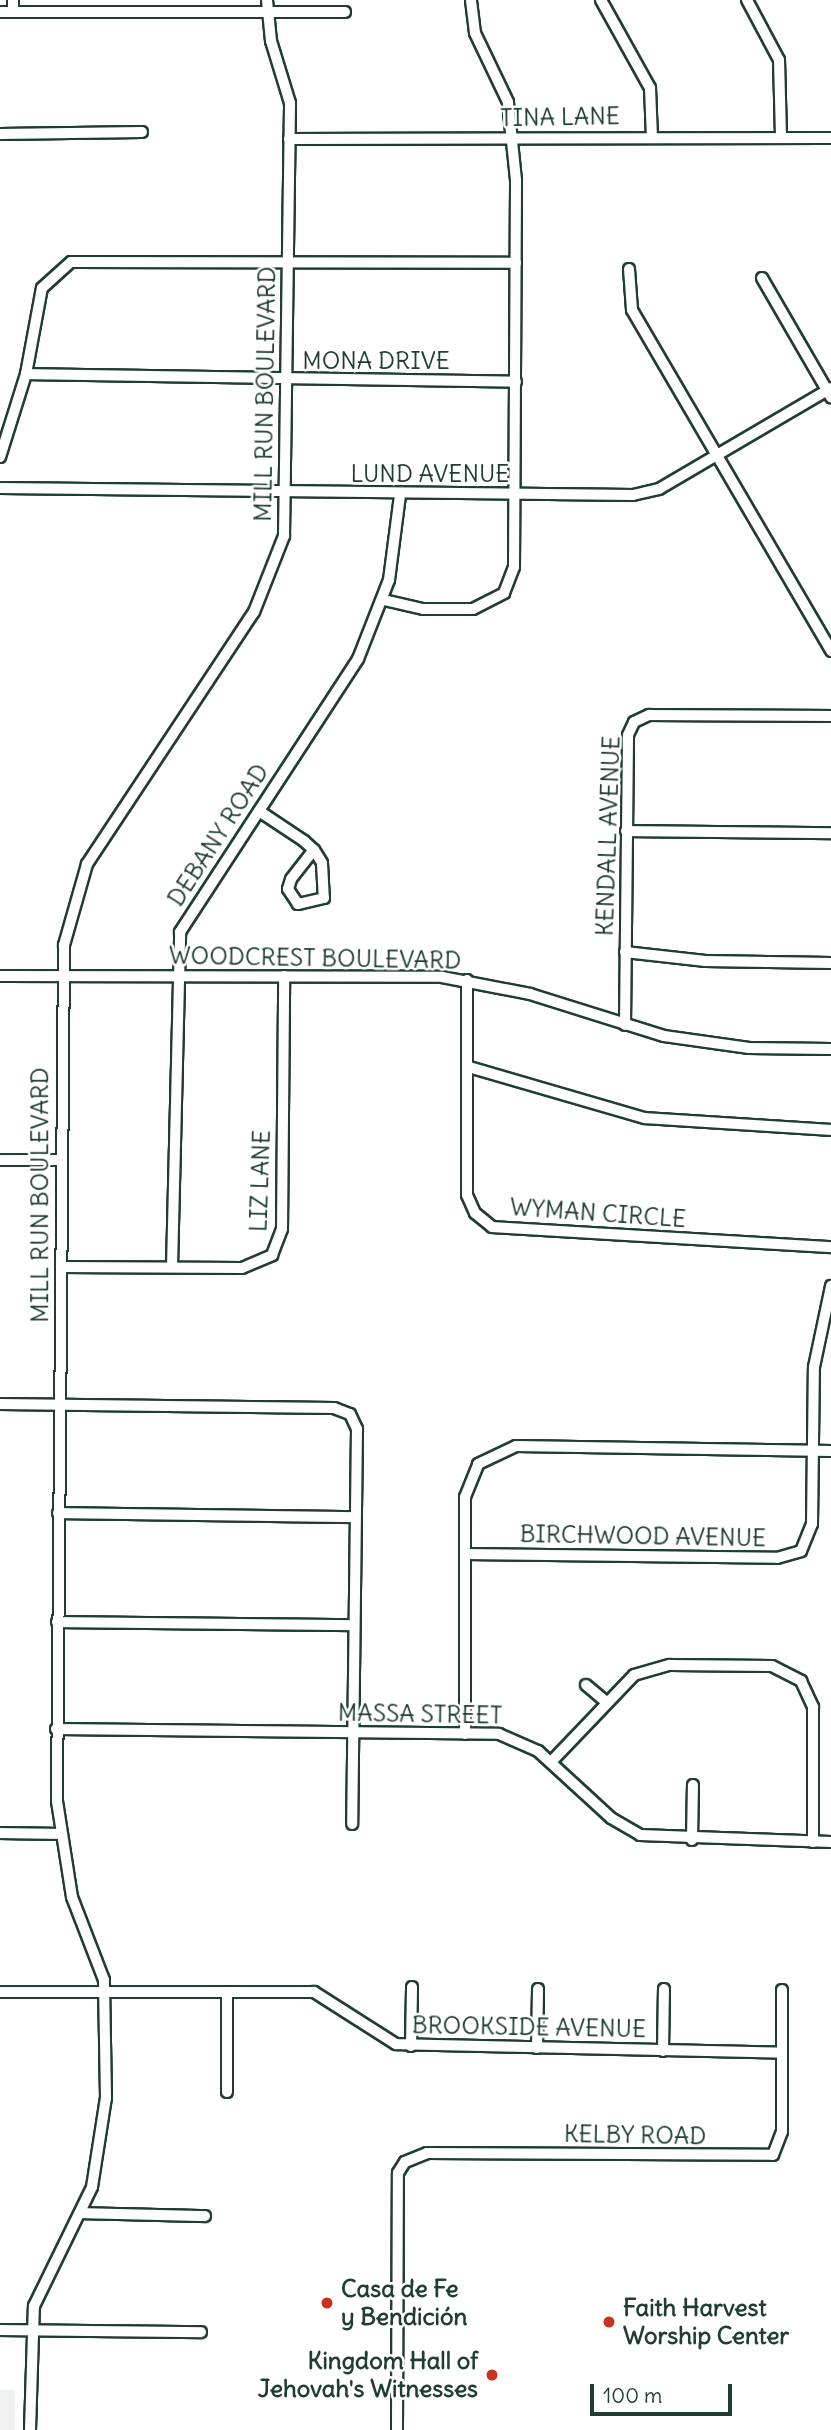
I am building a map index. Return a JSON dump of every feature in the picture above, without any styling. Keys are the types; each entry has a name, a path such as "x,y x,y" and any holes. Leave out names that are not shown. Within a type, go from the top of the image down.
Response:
{"street":[{"path":"13,0 13,12"},
{"name":"MILL RUN BOULEVARD","path":"30,2430 31,2330 41,2284 82,2213 104,2137 102,1968 72,1897 60,1834 56,1729 62,976 67,921 88,864 269,586 284,536 287,494 289,139 286,74 267,14 267,0"},
{"path":"384,600 423,609 473,609 504,593 514,567 516,263 512,138 501,79 475,33 471,0"},
{"path":"600,0 650,88 652,137"},
{"path":"747,0 779,60 781,138"},
{"path":"0,12 345,12"},
{"path":"0,134 142,132"},
{"name":"TINA LANE","path":"289,139 831,138"},
{"path":"0,457 26,374 41,288 58,268 83,261 516,263"},
{"path":"629,269 632,310 831,651"},
{"path":"762,278 830,392"},
{"name":"MONA DRIVE","path":"26,374 287,381 516,382"},
{"name":"LUND AVENUE","path":"0,488 287,494 633,495 659,489 830,392"},
{"name":"DEBANY ROAD","path":"172,1267 176,976 180,932 358,659 384,600 400,495"},
{"name":"KENDALL AVENUE","path":"625,1025 628,735 634,722 649,715 831,716"},
{"path":"259,811 313,850 325,873 324,898 298,904 288,889 291,878 313,850"},
{"path":"626,831 831,832"},
{"path":"625,952 705,961 831,963"},
{"name":"WOODCREST BOULEVARD","path":"0,976 284,976 467,980 625,1025 748,1048 831,1049"},
{"name":"LIZ LANE","path":"61,1267 242,1268 278,1246 284,976"},
{"name":"WYMAN CIRCLE","path":"467,980 467,1195 492,1227 831,1247"},
{"path":"469,1067 645,1118 831,1130"},
{"path":"0,1160 62,1160"},
{"name":"BIRCHWOOD AVENUE","path":"465,1554 793,1556 809,1540 812,1524 814,1367 831,1286"},
{"path":"0,1404 334,1408 350,1414 357,1429 352,1825"},
{"path":"465,1734 465,1497 478,1464 516,1446 831,1451"},
{"path":"58,1513 355,1517"},
{"path":"57,1622 354,1625"},
{"path":"551,1762 606,1702 652,1667 789,1671 813,1707 813,1842"},
{"path":"586,1685 606,1702"},
{"name":"MASSA STREET","path":"56,1729 465,1734 513,1737 551,1762 624,1829 692,1840 831,1842"},
{"path":"692,1785 692,1840"},
{"path":"0,1833 60,1834"},
{"path":"411,2046 412,1987"},
{"path":"537,2048 538,1989"},
{"path":"663,2051 664,1989"},
{"path":"781,2053 782,1990"},
{"name":"BROOKSIDE AVENUE","path":"0,1992 314,1992 337,2002 367,2031 411,2046 781,2053"},
{"path":"227,1992 227,2092"},
{"name":"KELBY ROAD","path":"397,2430 398,2172 427,2153 764,2159 781,2146 781,2053"},
{"path":"82,2213 205,2216"},
{"path":"0,2330 201,2332"}],"shaded area":[{"path":"0,2390 15,2390 15,2430 0,2430"}],"place":[{"name":"Casa de Fe y Bendición","path":"327,2303"},
{"name":"Faith Harvest Worship Center","path":"609,2322"},
{"name":"Kingdom Hall of Jehovah's Witnesses","path":"492,2375"}]}
